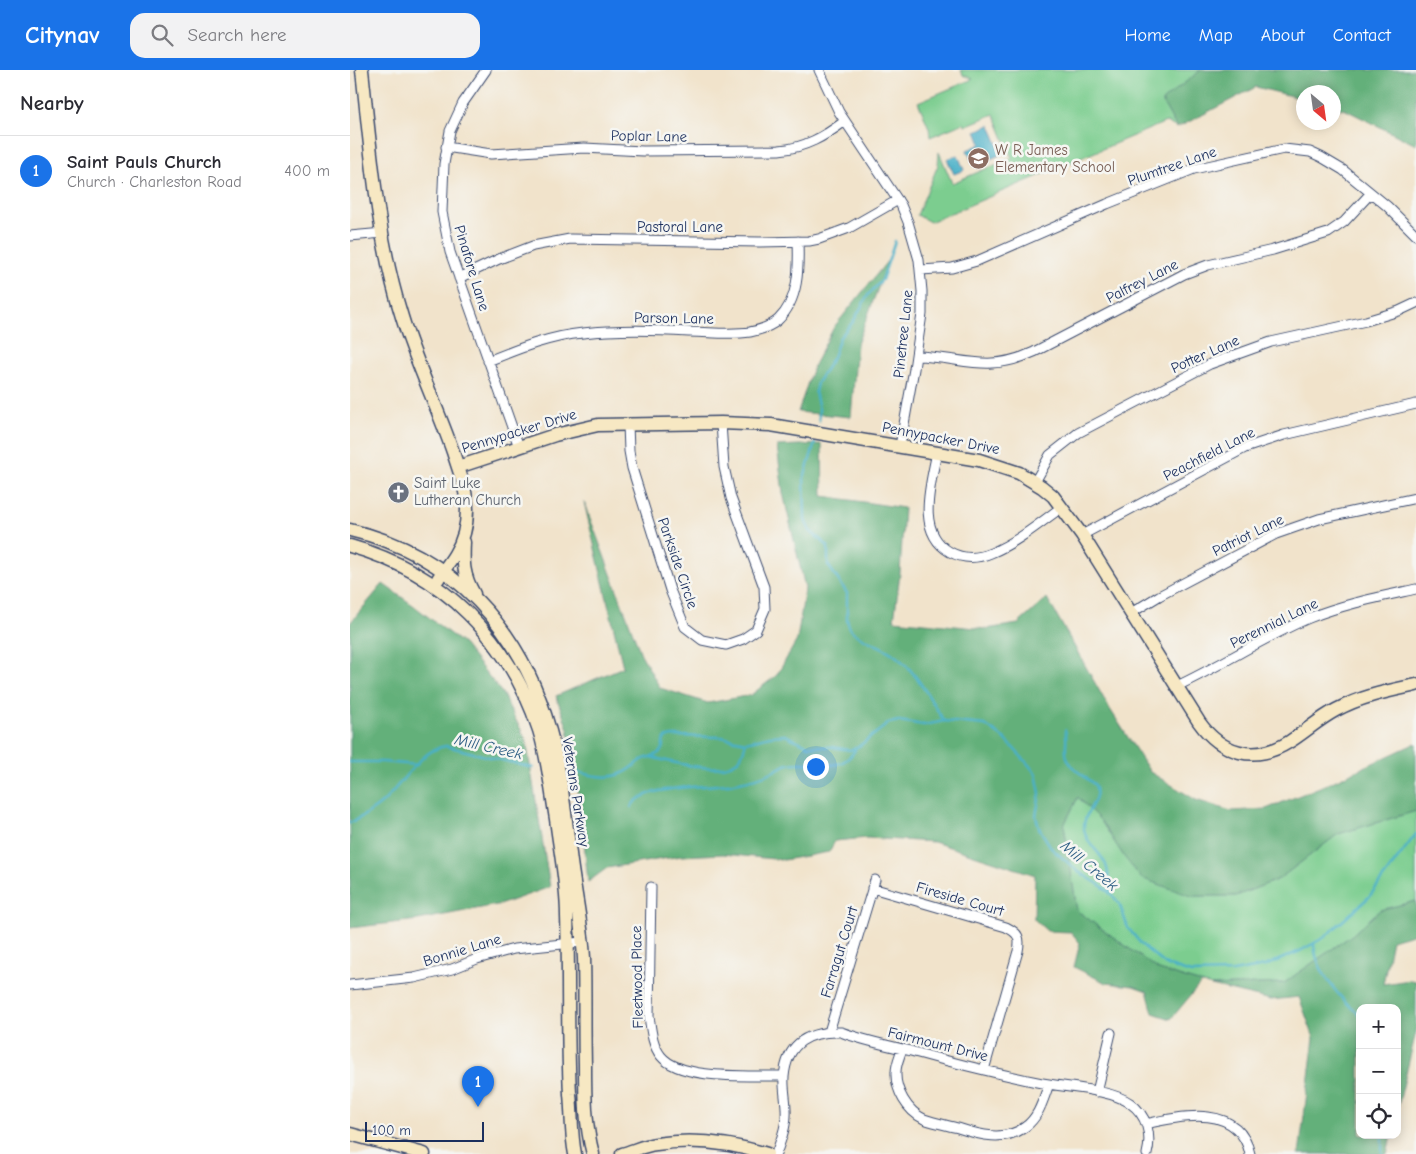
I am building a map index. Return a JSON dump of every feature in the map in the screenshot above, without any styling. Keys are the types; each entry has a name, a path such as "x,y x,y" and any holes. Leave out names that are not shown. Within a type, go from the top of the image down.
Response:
{"street":[{"path":"362,70 373,170 389,272 417,361 438,409 458,467 466,498 467,511 464,534 464,572 479,603"},
{"name":"Pinafore Lane","path":"486,70 463,103 450,131 446,147 442,187 442,212 448,245 520,447"},
{"name":"Pinetree Lane","path":"819,70 845,121 898,200 908,222 920,270 922,302 916,356 900,446"},
{"name":"Poplar Lane","path":"446,147 491,154 584,148 779,150 789,149 814,140 829,133 845,121"},
{"name":"Plumtree Lane","path":"920,270 952,268 977,261 1113,201 1194,169 1284,149 1303,151 1321,157 1342,170 1416,235"},
{"name":"Palfrey Lane","path":"916,356 980,364 1013,361 1034,352 1184,274 1208,265 1273,250 1328,233 1344,222 1370,194"},
{"name":"Pastoral Lane","path":"459,278 499,259 533,246 564,240 798,241 819,239 840,233 898,200"},
{"path":"350,236 383,232"},
{"name":"Parson Lane","path":"488,361 556,337 581,333 646,330 739,333 760,330 777,320 784,313 792,297 798,278 798,241"},
{"name":"Potter Lane","path":"1035,482 1050,455 1078,433 1210,364 1272,342 1366,321 1399,311 1416,303"},
{"name":"Peachfield Lane","path":"1082,535 1220,460 1258,443 1324,425 1416,404"},
{"name":"Pennypacker Drive","path":"458,467 555,435 583,428 628,424 721,423 771,425 993,463 1019,473 1054,496 1082,535 1198,722 1215,741 1226,748 1238,752 1251,753 1277,748 1322,718 1361,698 1416,685"},
{"name":"Parkside Circle","path":"628,424 629,452 632,468 670,590 686,627 702,640 726,645 743,639 756,630 765,609 764,587 729,490 724,467 721,423"},
{"path":"937,452 928,504 929,524 938,542 953,554 972,558 992,553 1062,507"},
{"name":"Patriot Lane","path":"1131,613 1159,596 1276,534 1320,519 1416,498"},
{"name":"Veterans Parkway","path":"350,530 393,544 442,572 479,603 504,632 532,681 550,732 563,800 582,942 585,1098 589,1139 593,1154"},
{"path":"435,586 442,572 456,554 464,534"},
{"name":"Veterans Parkway","path":"350,546 394,562 435,586 470,615 483,628 516,676 539,731 563,867 568,943 569,1072 575,1154"},
{"name":"Perennial Lane","path":"1177,686 1310,618 1334,608 1416,589"},
{"name":"Farragut Court","path":"828,1032 874,884"},
{"name":"Fireside Court","path":"874,884 1006,927 1016,932 1019,936 1019,945 984,1070"},
{"name":"Fleetwood Place","path":"651,887 650,1016 652,1037 661,1056 673,1066 688,1072 784,1076"},
{"name":"Bonnie Lane","path":"350,984 414,978 452,969 477,959 514,949 582,942"},
{"name":"Fairmount Drive","path":"776,1154 785,1126 784,1076 790,1056 802,1040 810,1035 828,1032 841,1032 984,1070 1097,1092 1124,1100 1139,1111 1146,1124"},
{"path":"1097,1092 1111,1032"},
{"path":"902,1049 897,1065 896,1080 907,1105 923,1118 965,1130 1006,1136 1024,1128 1037,1114 1049,1084"},
{"path":"1147,1154 1149,1136 1146,1124 1192,1116 1218,1118 1226,1121 1242,1134 1250,1154"},
{"path":"350,1134 424,1154"},
{"path":"622,1154 654,1144 669,1142 704,1142 734,1150 767,1154"}],"green space":[{"name":"W R James Elementary School","path":"961,70 1201,70 1162,101 1177,128 1166,122 930,222 917,215 938,165 939,152 952,183 1012,158 994,114 965,126 964,123 930,137 929,128 918,102 973,79 963,75"},
{"path":"1201,70 1416,70 1416,145 1341,109 1341,85 1296,85 1296,97 1256,87 1177,128 1162,101"},
{"path":"889,259 857,344 851,417 798,412 813,367 834,327"},
{"path":"822,444 823,496 904,508 900,573 894,620 986,629 1018,624 1047,598 1108,706 1150,772 1196,800 1231,811 1266,809 1332,782 1416,743 1416,811 1338,834 1279,879 1236,896 1191,896 1141,878 1125,858 1101,821 1078,797 1064,825 1077,911 1159,970 1201,983 1171,1019 1153,1013 1147,991 1133,986 1106,983 1074,967 1080,943 1071,932 1047,931 1034,919 1035,875 934,842 867,838 835,841 829,852 784,860 723,854 681,856 607,868 588,882 581,813 568,729 556,696 623,667 584,502 641,654 660,688 708,703 751,695 777,675 797,640 805,588 783,493 777,446"},
{"path":"383,584 463,644 502,693 526,740 550,887 502,904 418,920 350,928 350,623"},
{"path":"1078,797 1101,821 1125,858 1191,896 1236,896 1279,879 1338,834 1416,811 1416,901 1380,910 1352,935 1284,983 1211,986 1159,970 1077,911 1064,825"},
{"path":"1416,901 1416,933 1392,940 1383,984 1410,980 1416,981 1416,1032 1401,1094 1401,1004 1356,1004 1356,1139 1390,1139 1387,1154 1299,1154 1314,1038 1299,997 1271,1000 1211,986 1284,983 1352,935 1380,910"}],"water":[{"path":"990,125 1002,154 974,166 967,150 981,144 976,131"},
{"path":"958,155 964,170 954,174 947,159"}],"waterway":[{"path":"819,421 819,409 815,392 817,383 833,357 840,337 853,322 868,295 882,280 895,241"},
{"path":"815,443 804,478 805,520 810,531 828,546 828,565 847,593 847,620 850,629 860,637 888,651 909,668 944,721"},
{"name":"Mill Creek","path":"565,770 601,777 616,776 642,760 658,753 662,749 665,738 673,736 721,737 746,742 770,736 785,735 809,746 850,750 858,747 889,723 899,721 924,725 944,721 985,725 1005,739 1036,774 1040,793 1036,816 1039,828 1052,849 1079,872 1103,887 1113,896 1119,903 1128,928 1142,945 1166,965 1191,973 1233,972 1265,966 1300,951 1325,937 1369,897 1416,834"},
{"path":"1065,730 1067,758 1078,771 1095,785 1096,796 1086,817 1084,829 1091,844 1106,865 1110,893"},
{"path":"650,757 709,768 721,767 731,765 738,760 746,742"},
{"name":"Mill Creek","path":"350,823 367,814 383,802 420,760 437,748 446,746 533,768"},
{"path":"631,807 639,799 650,794 665,790 743,781 756,778 789,764 833,765 841,763 849,758 855,750"},
{"path":"350,762 417,765"},
{"path":"1314,943 1315,953 1330,983 1356,1011"},
{"path":"1382,1139 1382,1154"}],"place":[{"name":"W R James Elementary School","path":"979,159"},
{"name":"Saint Luke Lutheran Church","path":"398,492"},
{"name":"Saint Pauls Church","path":"478,1107"}]}
